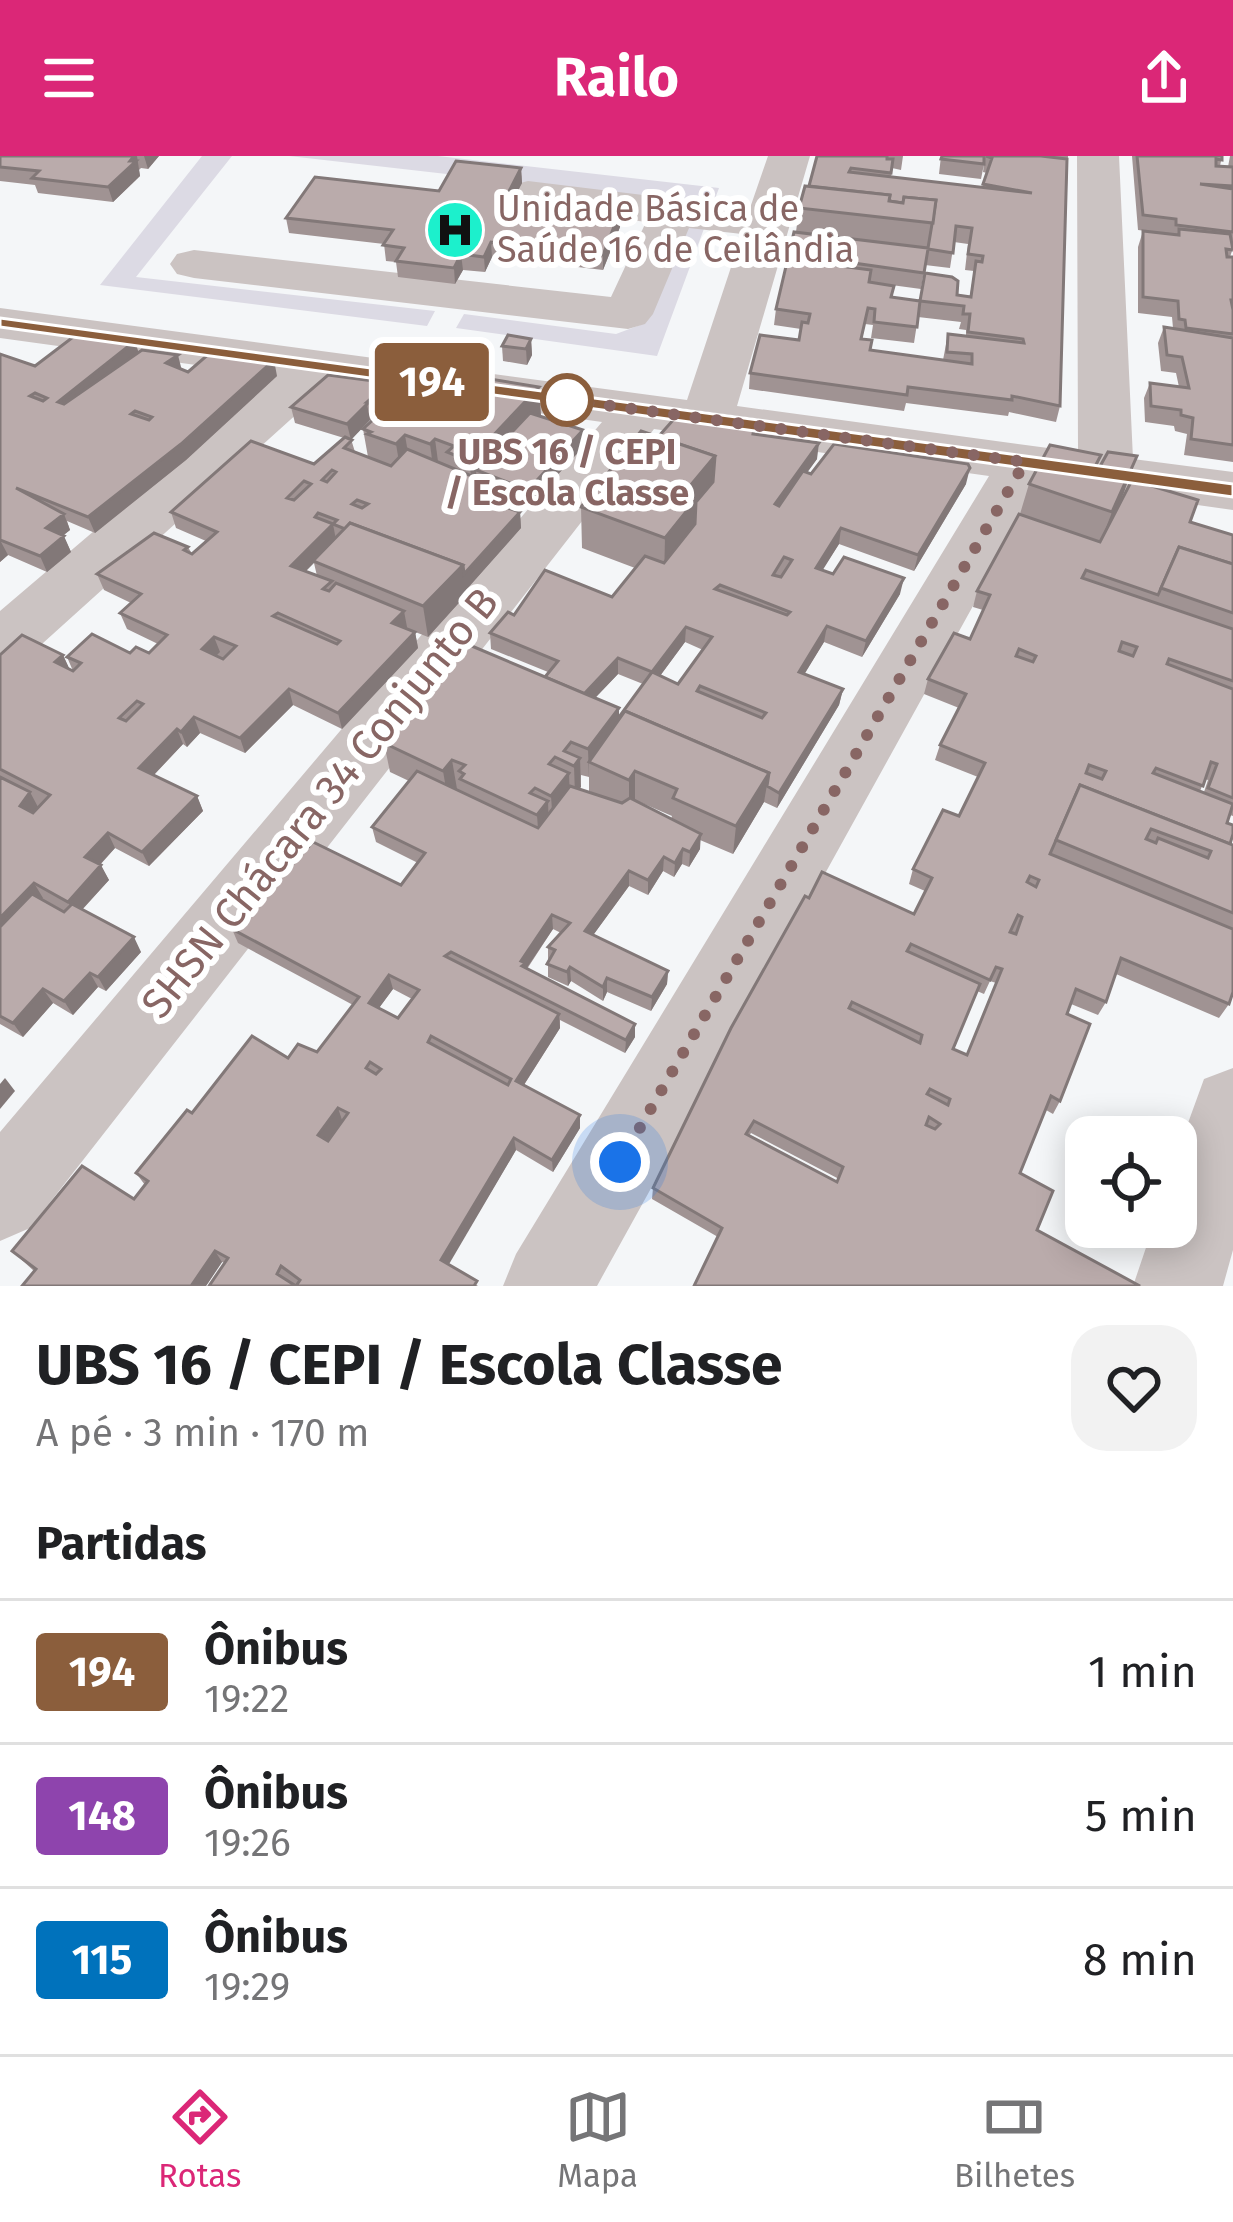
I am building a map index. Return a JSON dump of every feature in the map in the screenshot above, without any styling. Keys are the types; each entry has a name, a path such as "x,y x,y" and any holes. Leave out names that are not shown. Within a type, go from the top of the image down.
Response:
{"street":[{"path":"707,419 789,156"},
{"path":"1099,156 1106,473"},
{"path":"527,194 768,224"},
{"path":"194,264 628,314 673,212"},
{"path":"12,339 319,366 1233,490"},
{"path":"0,646 319,366"},
{"name":"SHSN Chácara 34 Conjunto B","path":"0,1198 641,410"},
{"path":"548,1286 1025,462"},
{"path":"1178,1286 1233,1107"}],"shaded area":[{"path":"202,156 232,156 136,277 435,311 427,326 100,285"},
{"path":"289,156 438,156 719,188 657,356 456,328 464,314 616,334 640,325 684,201"}],"building":[{"path":"0,156 134,156 130,161 136,161 108,187 32,178 39,171 0,167"},
{"path":"817,156 887,156 893,159 891,173 851,168 849,172 1032,193 983,184 992,158 986,156 1067,159 1060,406 1012,396 1012,400 908,387 907,395 750,373 760,335 799,340 802,322 808,323 810,314 776,309 794,232 928,248 936,200 904,197 903,203 889,201 890,195 809,186","holes":["956,226 972,228 968,254 983,256 982,262 976,261 971,297 957,295 958,281 952,277 925,273 920,301 891,297 894,286 869,282 871,270 824,264 825,259 924,273 928,249 953,253","920,301 964,306 963,314 970,314 968,332 1023,339 1024,343 948,334 947,352 972,354 972,364 870,350 872,340 861,339 868,308 875,309 874,322 917,327"]},
{"path":"984,156 984,164 941,159"},
{"path":"1137,156 1222,156 1216,159 1216,166 1233,167 1233,186 1200,184 1233,189 1233,232 1176,225 1176,219 1143,215"},
{"name":"Unidade Básica de Saúde 16 de Ceilândia","path":"456,161 521,168 505,199 620,211 603,255 491,242 484,257 461,254 454,268 396,261 404,248 383,245 393,230 286,218 315,177 439,191"},
{"path":"805,186 890,195 889,201 903,203 904,197 936,200 933,223 799,208"},
{"path":"1179,229 1230,234 1233,250 1226,249 1227,257 1233,257 1233,334 1186,328 1185,320 1179,319 1178,301 1143,297 1143,231 1179,235"},
{"path":"1164,327 1233,338 1233,445 1191,439 1193,418 1181,415 1181,410 1151,406 1150,383 1189,388 1182,357 1167,355"},
{"path":"77,334 135,341 58,402 64,404 142,350 178,355 166,363 188,372 211,352 274,360 181,444 88,517 16,488 64,514 46,528 64,536 40,556 0,540 0,354 35,366"},
{"path":"508,335 531,339 526,349 502,346"},
{"path":"410,366 539,387 469,461 447,452 454,446 435,439 430,444 405,435 396,444 363,429 388,406 367,402"},
{"path":"328,375 389,383 347,424 291,407"},
{"path":"682,410 756,420 753,434 819,443 775,504 779,506 803,471 811,474 834,444 968,464 970,468 918,555 841,528 816,568 833,574 844,557 904,578 866,641 827,626 799,672 843,689 779,793 767,786 769,773 625,711 619,721 619,717 652,672 618,658 584,694 545,677 558,661 490,633 508,612 514,615 545,570 612,597 645,556 664,563 695,524 696,502 713,482 715,456 658,437","holes":["784,557 792,560 781,577 773,575","720,585 790,612 787,615 715,589","686,627 712,637 678,684 652,672","700,686 766,713 762,718 697,691"]},
{"path":"530,413 583,430 528,490 476,470"},
{"path":"641,431 715,456 684,493 697,498 665,538 581,507"},
{"path":"345,437 352,440 344,448 391,466 407,449 491,484 472,504 485,508 491,502 520,512 464,574 463,565 350,523 345,529 333,524 291,566 332,581 323,589 329,591 336,583 404,611 392,623 415,632 338,713 289,689 240,738 194,717 139,768 197,796 142,852 108,833 85,857 101,865 68,902 34,883 0,918 0,777 30,792 20,806 33,813 50,795 0,769 0,655 22,635 63,655 55,662 73,671 81,663 67,657 92,634 130,653 136,647 149,653 167,635 120,613 141,594 97,574 154,533 188,547 184,550 192,554 217,532 171,512 251,441 314,464","holes":["304,481 311,484 294,500 287,498","318,513 337,520 333,524 315,517","278,613 340,641 337,644 273,616","214,637 236,646 223,659 202,649","137,701 143,704 126,721 119,718"]},
{"path":"1050,445 1101,455 1090,476 1094,477 1108,452 1137,456 1112,512 1029,484"},
{"path":"1132,480 1198,500 1190,522 1233,535 1233,564 1179,547 1158,595 1086,570 1082,578 1233,629 1233,681 1169,659 1167,664 1233,689 1233,798 1208,788 1217,764 1211,762 1203,786 1156,768 1153,773 1233,804 1227,823 1233,825 1230,844 1080,785 1050,854 1233,929 1229,1004 1121,958 1106,1002 1076,989 1067,1014 1090,1024 1060,1101 1051,1096 1020,1173 1053,1191 1037,1230 1140,1286 694,1286 722,1228 653,1188 731,1028 822,872 914,914 932,878 913,869 943,810 959,816 985,763 940,745 966,694 928,679 954,633 970,639 990,595 977,591 1019,514 1100,542","holes":["1122,642 1137,647 1133,656 1119,651","1019,649 1036,656 1033,662 1016,656","1089,765 1106,771 1102,779 1086,773","1018,915 1022,917 1016,934 1010,932","911,944 990,980 996,967 1002,969 967,1055 953,1049 980,984 907,951","852,1002 922,1035 920,1043 849,1008","930,1089 950,1099 948,1105 927,1094","754,1121 843,1167 837,1182 746,1134"]},
{"path":"350,523 463,565 423,606 313,561"},
{"path":"1179,547 1233,564 1233,613 1161,588"},
{"path":"467,644 619,708 588,749 571,742 564,751 580,758 574,766 555,757 549,764 569,773 551,796 535,788 530,793 548,801 537,815 460,779 464,774 459,771 465,765 452,760 443,771 384,743"},
{"path":"625,711 769,773 736,826 673,798 677,789 635,771 629,780 589,762"},
{"path":"417,771 538,828 570,786 622,803 630,798 701,834 690,852 683,849 675,863 664,857 648,880 629,871 585,931 668,971 652,997 607,978 603,987 570,967 567,972 547,964 555,950 548,947 570,923 552,915 521,961 526,963 522,966 635,1024 626,1040 451,952 445,956 559,1014 516,1081 580,1115 552,1160 514,1138 441,1260 477,1281 474,1286 296,1286 209,1286 228,1258 215,1251 191,1286 22,1286 36,1269 12,1251 82,1166 134,1199 148,1181 136,1173 187,1110 192,1113 252,1036 288,1058 298,1044 317,1052 359,997 232,929 313,842 401,885 425,853 372,827","holes":["389,975 419,990 398,1018 369,1003","431,1036 511,1079 508,1085 428,1042","338,1108 348,1113 328,1141 318,1135","281,1266 300,1280 296,1286 277,1274"]},
{"path":"1080,785 1233,845 1233,913 1056,840","holes":["1151,829 1211,851 1208,858 1158,838 1156,843 1146,839"]},
{"path":"32,894 64,912 72,904 134,937 98,977 90,973 64,1001 43,989 13,1023 0,1016 0,927"}],"bus line":[{"name":"194","path":"0,323 1233,490"}],"place":[{"name":"Unidade Básica de Saúde 16 de Ceilândia","path":"455,230"},
{"name":"UBS 16 / CEPI / Escola Classe","path":"567,400"}],"route":[{"path":"567,400 1025,462 620,1162"}]}
